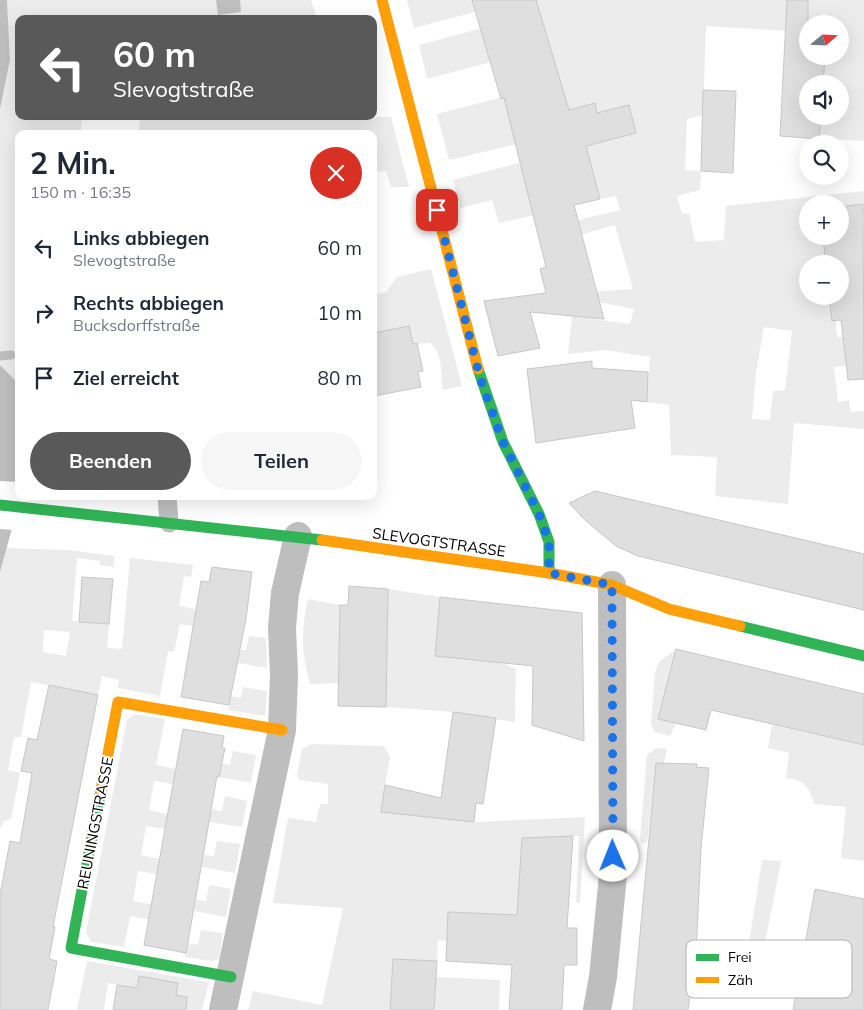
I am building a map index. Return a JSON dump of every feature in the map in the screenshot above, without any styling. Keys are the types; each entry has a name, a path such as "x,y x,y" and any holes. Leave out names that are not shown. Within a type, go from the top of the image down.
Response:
{"street":[{"path":"382,0 480,378 503,442 539,514 549,542 549,573"},
{"name":"SLEVOGTSTRASSE","path":"0,505 26,506 298,536 549,573 612,585 670,609 864,656"},
{"path":"223,1010 282,730 284,675 282,628 285,593 298,536"},
{"path":"597,1010 604,977 613,874 612,585"},
{"name":"REUNINGSTRASSE","path":"231,977 71,948 118,702 282,730"}],"lane":[{"path":"166,500 168,523"}],"shaded area":[{"path":"0,0 7,0 10,60 0,109"},
{"path":"7,0 311,0 316,15 15,15 15,120 82,120 81,130 15,130 15,352 11,355 15,359 15,380 0,365 0,109 10,60"},
{"path":"216,0 240,0 241,12 218,15"},
{"path":"407,0 472,0 475,12 414,28"},
{"path":"507,0 864,0 864,141 849,140 849,135 819,135 820,125 849,125 849,75 824,75 824,65 849,65 849,15 799,15 799,32 706,26 703,115 687,119 685,170 701,171 700,190 677,196 682,214 689,213 695,242 724,240 726,206 799,198 799,245 824,245 825,255 799,255 799,305 830,305 832,321 836,320 837,337 864,337 864,357 845,359 846,366 834,367 838,402 849,400 851,412 864,411 864,429 794,423 788,504 715,496 717,457 671,455 669,405 647,402 650,357 605,350 568,354 572,316 630,324 634,309 588,300 588,292 633,289 615,225 541,246 536,230 620,210 616,196 600,199 590,161 525,178 535,215 499,223 492,200 461,208 453,180 636,133 630,106 597,113 595,103 569,110 563,90 517,144 449,160 437,114 537,88 491,62 427,79 419,45 512,20","holes":["764,327 792,331 785,390 773,391 770,420 752,419 756,373"]},
{"path":"377,117 391,117 409,187 391,187 386,171 377,172 377,130 139,130 140,120 377,120"},
{"path":"864,191 864,214 862,204 849,206 849,195 827,195"},
{"path":"431,269 462,386 443,390 438,353 430,343 413,344 409,326 377,332 377,294 386,292 397,277"},
{"path":"0,365 15,380 15,500 20,500 0,572"},
{"path":"5,548 69,550 114,556 114,567 100,565 100,561 77,558 72,621 109,624 107,648 122,649 130,558 193,565 191,577 184,576 179,606 207,611 204,628 180,624 174,652 168,651 160,696 118,688 119,680 102,676 98,695 31,682 21,737 14,737 8,770 20,773 11,819 4,821 0,828 0,572","holes":["44,630 70,632 66,656 43,652"]},
{"path":"388,589 440,597 435,656 502,663 516,669 515,722 453,712 386,707"},
{"path":"308,599 340,605 339,683 310,684 303,642"},
{"path":"249,636 266,638 267,668 238,663 240,650 246,650"},
{"path":"676,649 658,718 676,723 670,736 655,732 651,725 655,673 659,662"},
{"path":"243,687 267,691 265,716 228,710 231,696 241,698"},
{"path":"135,714 165,719 156,765 176,769 173,784 154,781 149,810 168,814 165,829 146,826 141,855 159,859 157,874 138,871 133,901 155,905 152,920 130,916 124,947 91,942 86,932 127,720"},
{"path":"772,725 864,745 864,861 841,858 846,807 814,804 805,785 797,780 786,778 789,753 768,748"},
{"path":"312,744 384,746 390,757 381,811 474,822 585,817 580,903 576,903 579,836 522,838 517,915 449,912 447,941 438,940 437,961 393,959 390,1010 248,1010 253,991 322,1005 343,908 273,903 288,818 316,822 320,804 328,804 328,784 300,780 297,775 302,749"},
{"path":"656,748 667,749 664,763 656,763 647,843 642,843 640,840 647,755"},
{"path":"233,751 256,755 251,783 219,777 221,763 230,765"},
{"path":"225,796 247,801 242,827 209,822 212,809 222,811"},
{"path":"217,841 240,844 235,873 202,867 204,855 214,856"},
{"path":"762,860 781,861 766,940 750,940"},
{"path":"209,885 231,889 226,917 194,911 196,900 206,901"},
{"path":"201,930 223,933 219,959 212,961 185,957 188,943 198,945"},
{"path":"87,961 209,982 202,1010 173,1010 175,995 108,983 104,1010 77,1010"},
{"path":"436,977 500,980 499,1010 434,1010"}],"pier":[{"path":"0,481 15,482 15,500 22,500 13,530 0,529"}],"building":[{"path":"472,0 536,0 569,110 595,103 597,113 629,105 636,133 586,146 600,199 574,205 604,319 530,312 540,348 498,356 484,301 546,293 540,269 546,267 504,98 501,99"},
{"path":"787,0 808,0 808,15 799,15 799,65 824,65 824,75 799,75 799,125 820,125 819,135 799,135 799,137 780,136"},
{"path":"703,90 736,91 733,173 701,171"},
{"path":"863,204 864,379 848,380 841,320 832,321 830,305 849,305 849,255 825,255 824,245 849,245 849,206"},
{"path":"409,326 413,344 417,343 423,371 418,372 421,387 377,395 377,332"},
{"path":"592,361 592,368 648,372 647,402 631,400 635,428 536,443 527,369"},
{"path":"595,491 864,554 864,610 638,556 616,546 585,520 569,503"},
{"path":"212,567 252,572 246,619 229,705 181,697 201,581 209,582"},
{"path":"82,577 113,579 109,624 79,622"},
{"path":"349,586 388,589 386,707 338,706 340,605 348,605"},
{"path":"440,597 582,613 584,741 532,725 533,666 435,656"},
{"path":"676,649 864,694 864,745 711,710 706,730 658,719"},
{"path":"49,685 98,695 53,927 55,927 49,959 57,961 48,1010 0,1010 0,895 10,841 20,843 32,773 21,771 28,738 37,740"},
{"path":"453,712 496,718 483,804 476,803 474,822 381,812 385,785 441,798"},
{"path":"183,729 224,736 222,748 225,748 219,777 217,776 186,953 144,945"},
{"path":"656,763 697,764 696,767 709,768 701,848 697,940 686,940 686,998 690,998 688,1010 633,1010"},
{"path":"573,836 567,928 577,928 577,965 564,965 562,1010 509,1010 512,965 446,961 448,912 517,915 522,838"},
{"path":"815,889 864,899 864,1010 793,1010 795,998 852,998 852,940 806,940"},
{"path":"393,959 437,961 434,1010 390,1010"},
{"path":"139,976 178,983 176,995 187,997 186,1010 113,1010 117,985 137,988"}],"waterway":[{"path":"0,356 11,355"}],"traffic: fast":[{"path":"478,369 503,442 539,514 549,542 549,573"},
{"path":"0,505 322,540"},
{"path":"740,626 864,656"},
{"path":"100,795 71,948 231,977"}],"traffic: slow":[{"path":"382,0 478,369"},
{"path":"322,540 549,573 612,585 669,609 740,626"},
{"path":"100,795 118,702 282,730"}],"route":[{"path":"437,210 480,378 503,442 539,514 549,542 549,573 612,585 613,856"}]}
